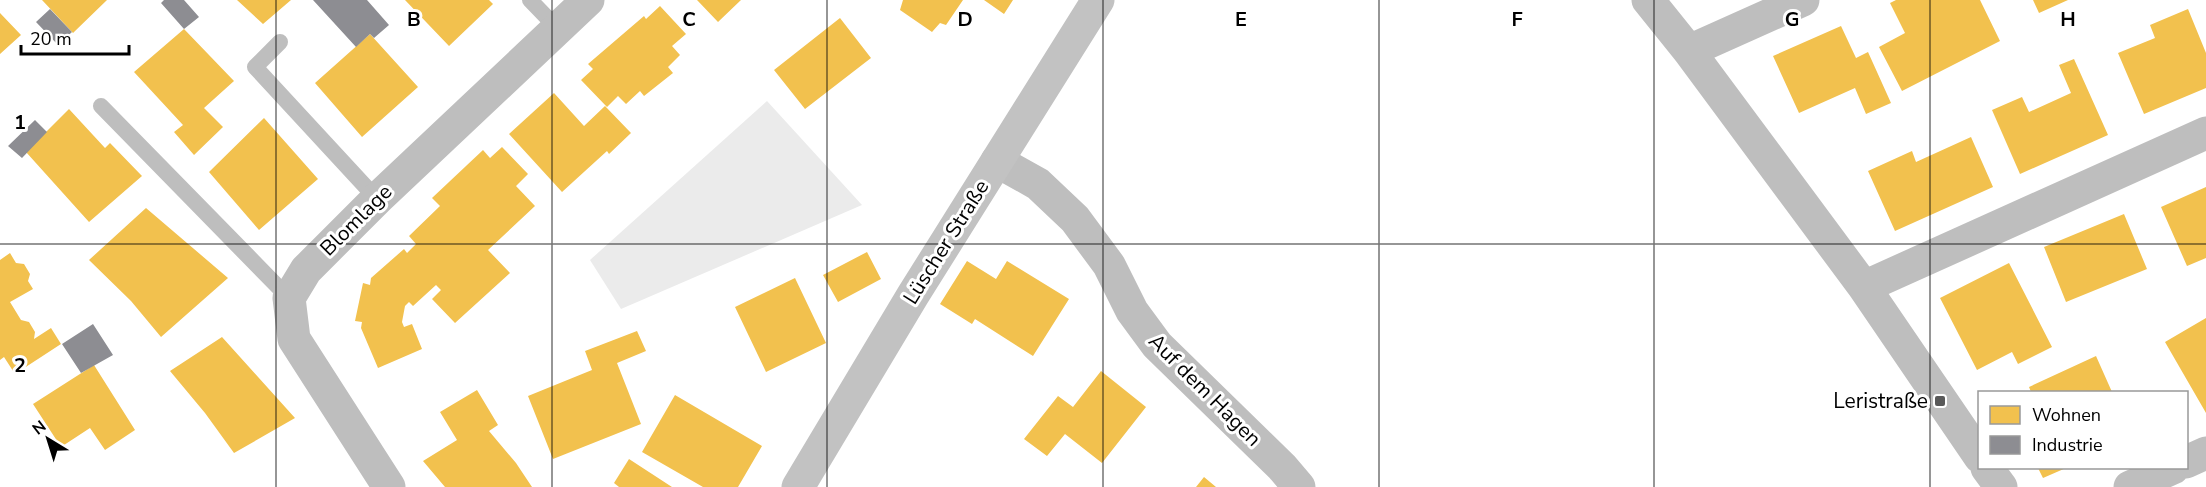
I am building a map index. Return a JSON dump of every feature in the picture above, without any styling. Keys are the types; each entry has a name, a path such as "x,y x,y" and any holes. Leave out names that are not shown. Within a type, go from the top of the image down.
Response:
{"street":[{"name":"Blomlage","path":"289,298 306,270 588,0"},
{"name":"Lüscher Straße","path":"798,487 913,295 1098,0"},
{"path":"1648,0 1689,51 1864,287 1978,454"},
{"path":"1689,51 1803,0"},
{"path":"1864,287 2206,133"},
{"name":"Auf dem Hagen","path":"996,161 1038,184 1075,219 1109,265 1132,311 1157,345 1282,467 1299,487"},
{"path":"289,298 294,339 388,487"},
{"path":"2188,462 2206,453"},
{"path":"1988,469 2001,487"},
{"path":"2130,487 2171,469"}],"lane":[{"path":"530,0 558,29"},
{"path":"280,42 255,67 377,200"},
{"path":"101,106 289,298"}],"shaded area":[{"path":"767,101 862,205 621,309 590,260"}],"building: Wohnen":[{"path":"42,0 107,0 73,33"},
{"path":"237,0 291,0 263,24"},
{"path":"405,0 489,0 493,4 449,46"},
{"path":"697,0 741,0 718,22"},
{"path":"903,0 963,0 946,25 940,23 932,32 900,10"},
{"path":"984,0 1013,0 1004,14"},
{"path":"1896,0 1980,0 2000,41 1902,91 1879,47 1905,33 1890,3"},
{"path":"2033,0 2068,0 2039,13"},
{"path":"660,6 686,34 672,46 680,55 668,67 673,73 644,96 640,91 626,104 618,96 607,107 581,80 593,69 588,64 644,16 646,19"},
{"path":"2188,9 2206,53 2206,88 2144,114 2118,53 2155,38 2150,25"},
{"path":"0,13 21,35 0,54"},
{"path":"840,18 871,58 805,109 774,70"},
{"path":"1841,26 1856,58 1868,52 1891,103 1866,114 1855,88 1799,113 1773,56"},
{"path":"184,29 234,81 204,108 223,127 194,155 174,132 183,125 134,72"},
{"path":"370,34 418,87 362,137 315,83"},
{"path":"2074,59 2108,135 2020,174 1992,110 2022,97 2029,112 2071,93 2059,65"},
{"path":"554,93 584,126 605,106 631,133 609,154 607,151 562,192 509,134"},
{"path":"69,109 105,148 110,143 142,176 89,222 26,152"},
{"path":"264,118 318,179 259,230 209,172"},
{"path":"1971,137 1993,187 1895,231 1868,171 1912,151 1916,162"},
{"path":"502,147 528,174 516,186 535,206 488,250 510,273 455,323 432,299 441,290 436,285 413,306 409,302 405,306 402,322 404,327 412,324 422,349 378,368 361,328 362,322 355,321 363,283 370,285 371,278 404,249 407,253 416,244 409,236 440,206 432,198 483,150 490,158"},
{"path":"2206,187 2206,258 2187,266 2161,207"},
{"path":"146,208 228,278 161,337 131,301 89,260"},
{"path":"2124,214 2147,269 2066,302 2044,247"},
{"path":"867,252 881,279 838,302 823,275"},
{"path":"10,253 16,263 24,264 30,274 28,281 33,289 10,302 21,320 29,322 35,332 34,339 51,328 61,344 15,374 4,357 0,360 0,260"},
{"path":"967,261 996,279 1007,261 1069,299 1033,356 975,319 972,324 940,304"},
{"path":"2009,263 2052,347 2018,364 2012,352 1977,370 1940,298"},
{"path":"795,278 826,343 766,372 735,307"},
{"path":"2206,318 2206,413 2165,342"},
{"path":"637,331 646,351 617,363 641,424 553,459 528,396 592,370 585,351"},
{"path":"222,337 295,418 234,453 170,371"},
{"path":"2096,356 2112,391 2031,391 2029,387"},
{"path":"94,365 135,430 105,450 90,428 61,447 33,404"},
{"path":"1101,371 1146,407 1102,463 1065,434 1047,456 1024,439 1058,396 1073,407"},
{"path":"477,390 498,425 489,431 516,463 532,487 445,487 423,461 457,440 440,412"},
{"path":"675,395 762,446 738,487 703,487 642,452"},
{"path":"629,459 672,487 619,487 614,483"},
{"path":"2038,469 2064,469 2043,478"},
{"path":"1204,477 1216,487 1196,487"}],"building: Industrie":[{"path":"164,0 184,0 199,17 184,29 161,3"},
{"path":"313,0 367,0 389,25 374,38 370,34 356,47"},
{"path":"50,9 72,32 58,45 36,22"},
{"path":"35,120 47,132 22,158 8,146"},
{"path":"93,324 113,355 81,373 62,344"}],"place":[{"name":"Leristraße","path":"1940,401"}]}
